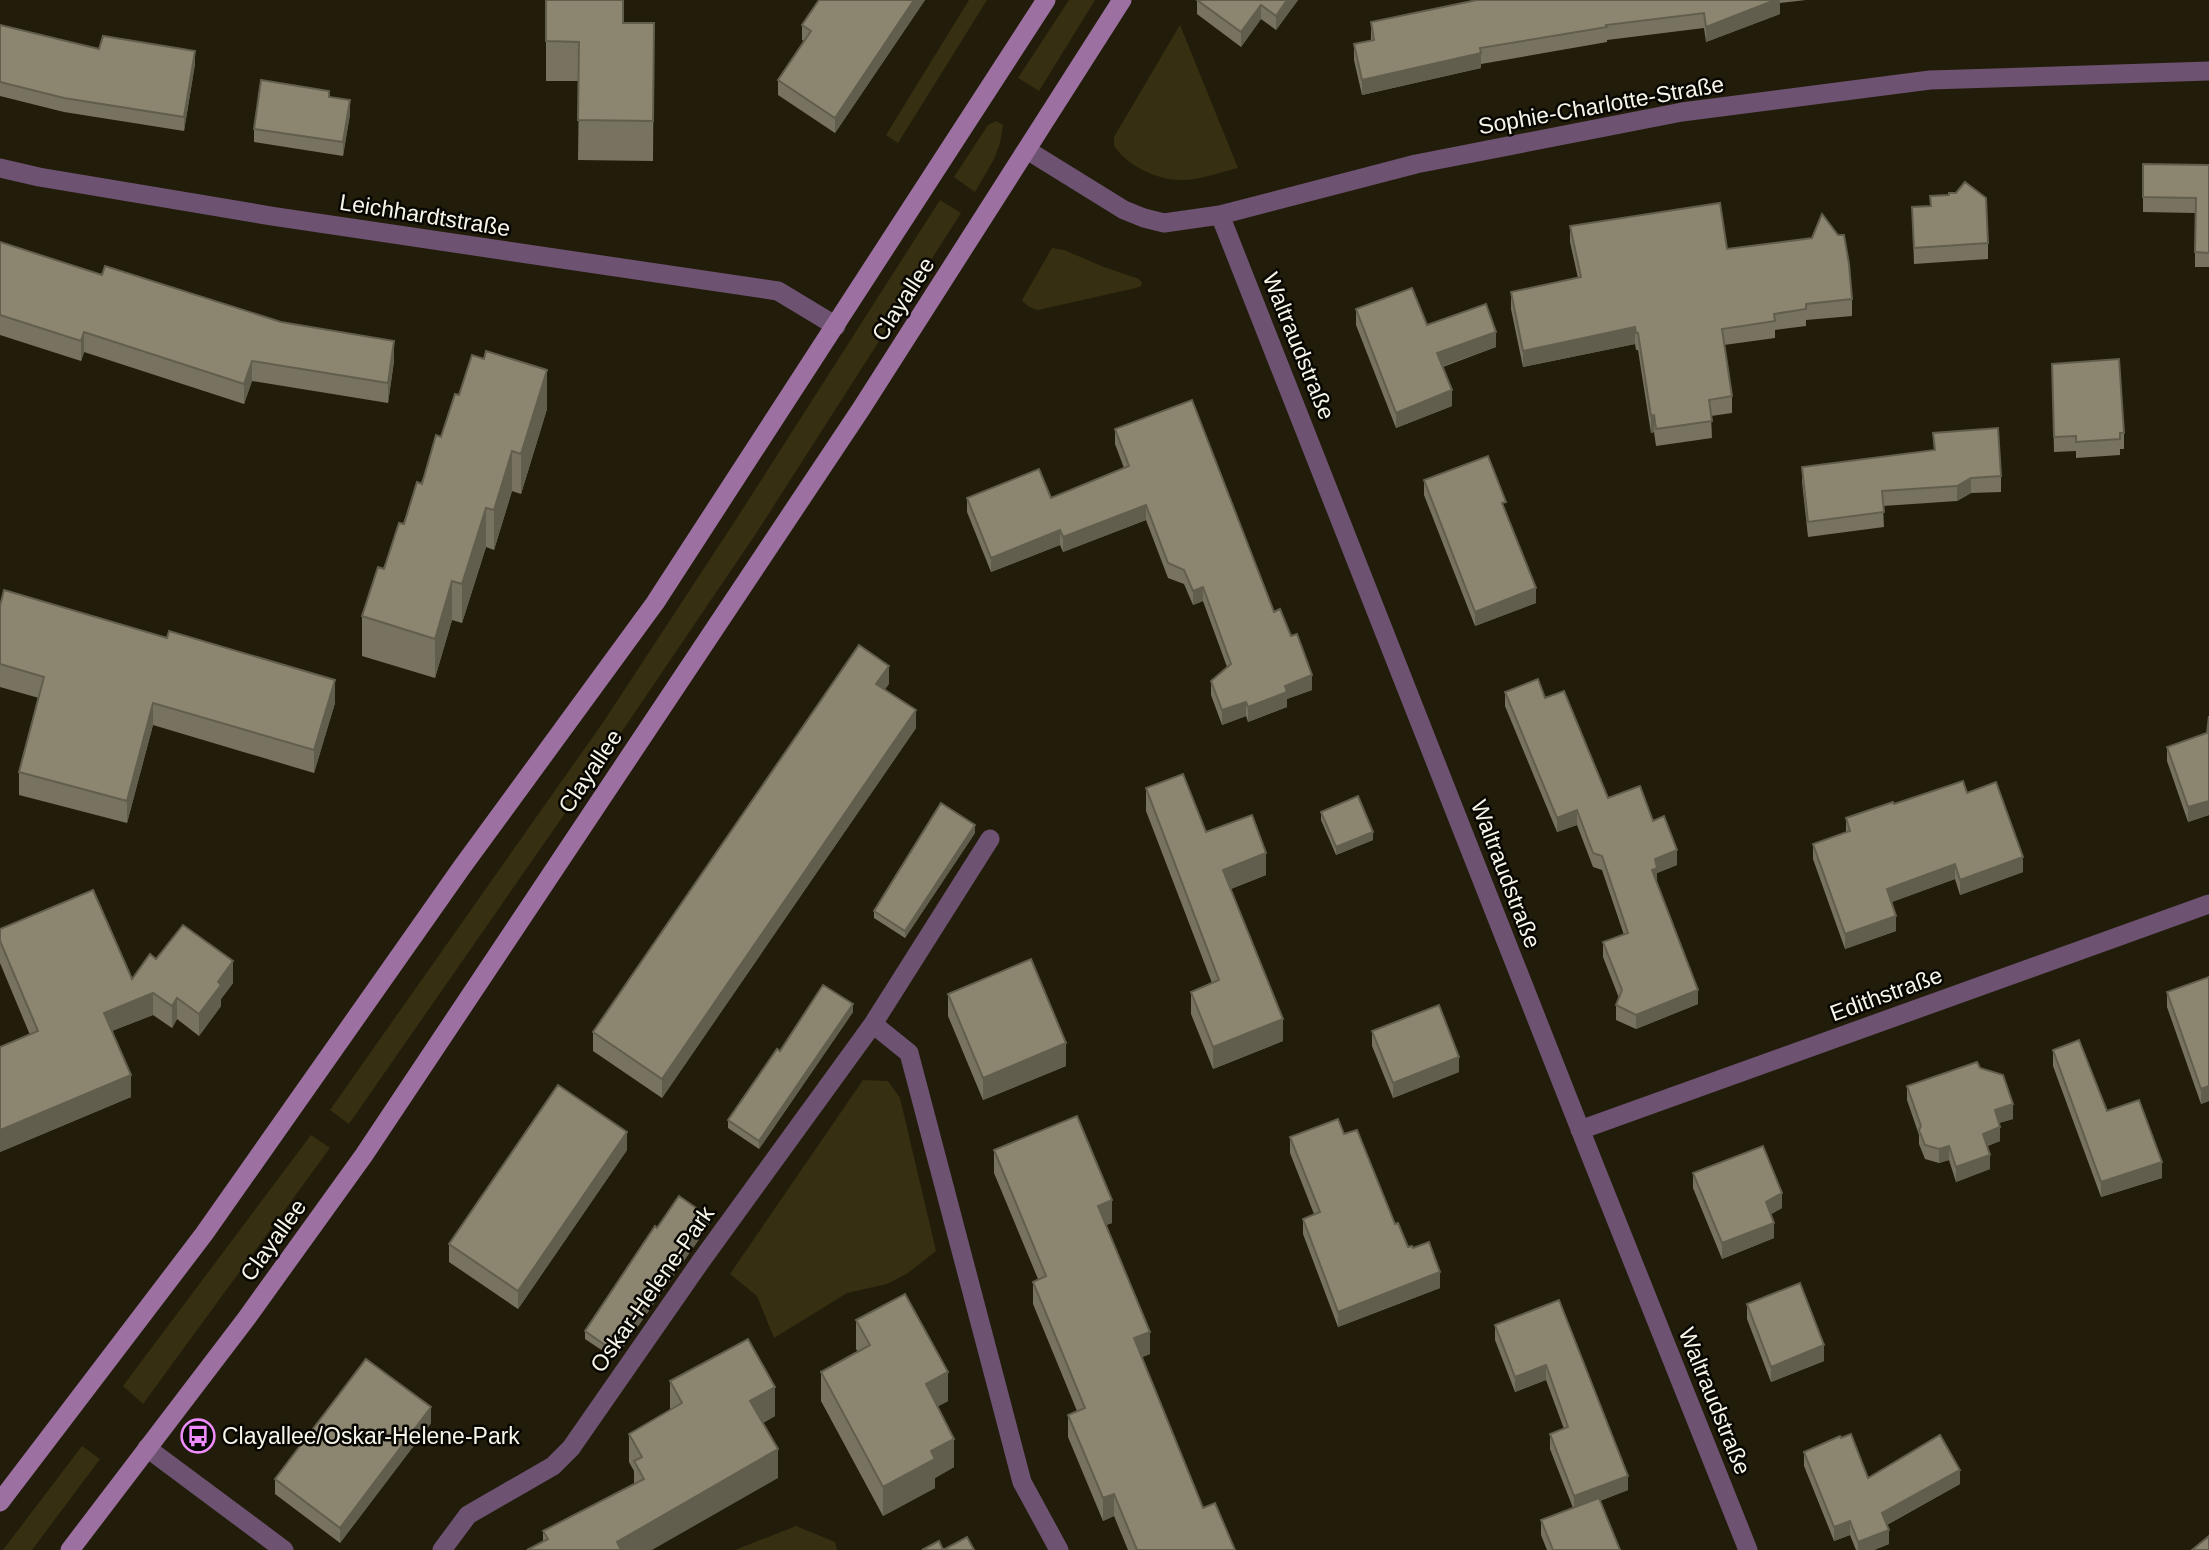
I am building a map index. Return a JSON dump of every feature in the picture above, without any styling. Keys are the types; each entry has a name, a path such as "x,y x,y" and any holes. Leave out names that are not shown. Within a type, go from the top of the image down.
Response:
{"main road":[{"name":"Clayallee","path":"0,1502 204,1234 462,867 655,603 1046,0"},
{"name":"Clayallee","path":"70,1550 246,1319 372,1143 861,409 1122,0"}],"street":[{"name":"Sophie-Charlotte-Straße","path":"1027,150 1124,210 1164,223 1220,215 1416,164 1682,112 1930,80 2209,71"},
{"name":"Leichhardtstraße","path":"0,168 271,216 778,291 836,326"},
{"name":"Waltraudstraße","path":"1220,215 1748,1550"},
{"name":"Oskar-Helene-Park","path":"442,1550 468,1515 553,1466 571,1448 701,1261 873,1024 990,839"},
{"name":"Edithstraße","path":"1580,1130 2209,904"},
{"path":"873,1024 909,1053 1022,1482 1059,1550"},
{"path":"147,1448 284,1550"}],"shaded area":[{"path":"969,0 987,0 898,143 886,135"},
{"path":"1069,0 1095,0 1039,91 1018,78"},
{"path":"1180,25 1238,168 1189,180 1163,178 1144,171 1127,160 1114,146 1114,137"},
{"path":"996,121 1003,125 1000,143 975,192 954,177 988,125"},
{"path":"940,200 961,213 757,532 349,1124 330,1110 604,721"},
{"path":"1052,248 1064,250 1139,279 1141,286 1038,310 1031,308 1022,300"},
{"path":"863,1080 888,1081 900,1098 936,1251 908,1273 887,1284 847,1293 774,1338 757,1296 730,1274"},
{"path":"311,1135 330,1148 143,1404 123,1386"},
{"path":"82,1446 100,1459 32,1550 3,1550"},
{"path":"796,1526 835,1542 837,1550 735,1550"}],"building":[{"path":"546,0 623,0 623,23 654,23 653,121 578,120 579,42 546,41"},
{"path":"819,0 914,0 835,118 778,80 811,31 802,25"},
{"path":"1197,0 1287,0 1276,16 1261,5 1241,32"},
{"path":"1477,0 1775,0 1706,27 1704,13 1606,25 1607,27 1480,48 1481,53 1362,80 1354,44 1374,40 1371,22"},
{"path":"0,25 99,49 103,36 195,51 184,117 64,98 0,82"},
{"path":"261,80 329,91 329,97 350,100 343,142 254,129"},
{"path":"2143,164 2209,165 2209,253 2195,252 2196,198 2143,197"},
{"path":"1965,182 1986,198 1988,243 1914,248 1912,207 1931,206 1930,196 1956,193"},
{"path":"1720,203 1727,249 1812,238 1822,214 1838,235 1844,235 1852,299 1806,304 1806,309 1774,314 1775,321 1722,329 1732,396 1709,400 1712,421 1656,429 1654,415 1651,416 1635,327 1523,351 1511,292 1581,277 1570,226"},
{"path":"0,242 102,275 105,266 281,322 394,341 388,383 252,361 244,384 84,332 81,341 0,315"},
{"path":"1412,288 1427,325 1486,304 1496,332 1437,353 1452,390 1396,413 1356,309"},
{"path":"486,351 547,370 521,454 512,451 494,510 486,508 462,584 452,581 435,639 362,616 378,567 384,569 399,523 404,524 417,482 422,484 436,435 441,437 455,394 459,395 472,355 484,359"},
{"path":"2119,359 2124,433 2120,433 2120,439 2076,442 2076,436 2054,437 2052,364"},
{"path":"1192,400 1274,612 1280,609 1291,636 1297,634 1312,675 1285,686 1287,692 1248,707 1246,702 1222,710 1211,681 1231,664 1203,587 1193,591 1184,570 1168,563 1146,505 1063,537 1060,530 991,558 967,498 1039,469 1051,498 1129,466 1115,429"},
{"path":"1998,428 2001,476 1971,478 1957,486 1882,491 1884,512 1808,522 1802,467 1935,450 1933,433"},
{"path":"1488,456 1506,502 1502,503 1536,588 1475,612 1424,480"},
{"path":"4,590 167,638 169,631 335,680 314,750 153,703 127,801 19,772 44,677 0,664 0,606"},
{"path":"859,645 889,666 876,684 916,710 662,1079 593,1032"},
{"path":"1538,679 1545,698 1564,691 1608,798 1640,786 1653,821 1664,816 1677,850 1655,859 1657,868 1652,870 1698,990 1636,1015 1616,1005 1622,990 1603,942 1628,933 1602,856 1593,853 1577,810 1557,818 1505,692"},
{"path":"2209,716 2209,801 2188,807 2167,747 2207,733"},
{"path":"1183,774 1206,832 1252,815 1266,853 1223,870 1283,1019 1213,1047 1191,992 1219,980 1146,788"},
{"path":"1963,781 1967,793 1996,782 2023,857 1960,880 1955,864 1887,889 1896,916 1845,934 1813,844 1850,831 1846,818"},
{"path":"1358,796 1373,832 1336,847 1321,812"},
{"path":"941,803 975,825 905,931 874,911"},
{"path":"93,890 132,979 150,954 156,959 183,925 233,961 218,982 221,985 199,1014 177,998 172,1006 153,993 104,1013 131,1075 0,1130 0,1047 38,1031 0,941 0,929"},
{"path":"1031,959 1066,1043 983,1078 948,994"},
{"path":"2209,977 2209,1086 2201,1089 2167,992"},
{"path":"823,985 853,1004 759,1141 728,1120 777,1049 780,1051"},
{"path":"1439,1005 1459,1057 1393,1083 1372,1031"},
{"path":"2079,1040 2107,1111 2139,1100 2162,1162 2101,1182 2053,1050"},
{"path":"1977,1062 1980,1068 2003,1075 2013,1104 1995,1110 2000,1127 1983,1134 1990,1155 1956,1167 1949,1146 1939,1149 1925,1145 1907,1086"},
{"path":"558,1085 627,1132 518,1291 449,1244"},
{"path":"1077,1116 1112,1200 1098,1206 1150,1332 1134,1338 1203,1508 1215,1503 1235,1550 1137,1550 1114,1494 1103,1498 1068,1415 1085,1408 1033,1282 1046,1276 994,1150"},
{"path":"1338,1119 1344,1134 1357,1130 1395,1224 1398,1223 1408,1247 1413,1248 1429,1242 1440,1272 1338,1312 1303,1219 1320,1212 1290,1137"},
{"path":"1763,1146 1782,1193 1766,1202 1774,1223 1722,1243 1693,1173"},
{"path":"679,1196 709,1217 615,1352 585,1331 655,1226 657,1228"},
{"path":"1800,1283 1824,1345 1771,1367 1747,1304"},
{"path":"905,1294 948,1372 926,1384 954,1439 931,1451 935,1459 883,1487 821,1372 870,1345 856,1320"},
{"path":"1559,1300 1628,1476 1574,1496 1550,1434 1568,1427 1546,1365 1515,1377 1495,1325"},
{"path":"748,1339 775,1387 750,1401 778,1449 617,1542 621,1550 527,1550 548,1539 543,1531 644,1479 634,1461 642,1457 629,1434 682,1403 670,1381"},
{"path":"366,1359 431,1407 340,1528 275,1479"},
{"path":"1851,1434 1868,1478 1940,1435 1960,1470 1882,1513 1889,1530 1858,1542 1850,1521 1834,1527 1804,1452"},
{"path":"1599,1498 1620,1550 1553,1550 1541,1520"},
{"path":"2209,1536 2209,1550 2192,1550"},
{"path":"967,1537 974,1550 943,1550"},
{"path":"939,1541 943,1550 922,1550"}],"place":[{"name":"Clayallee/Oskar-Helene-Park","path":"198,1436"}]}
